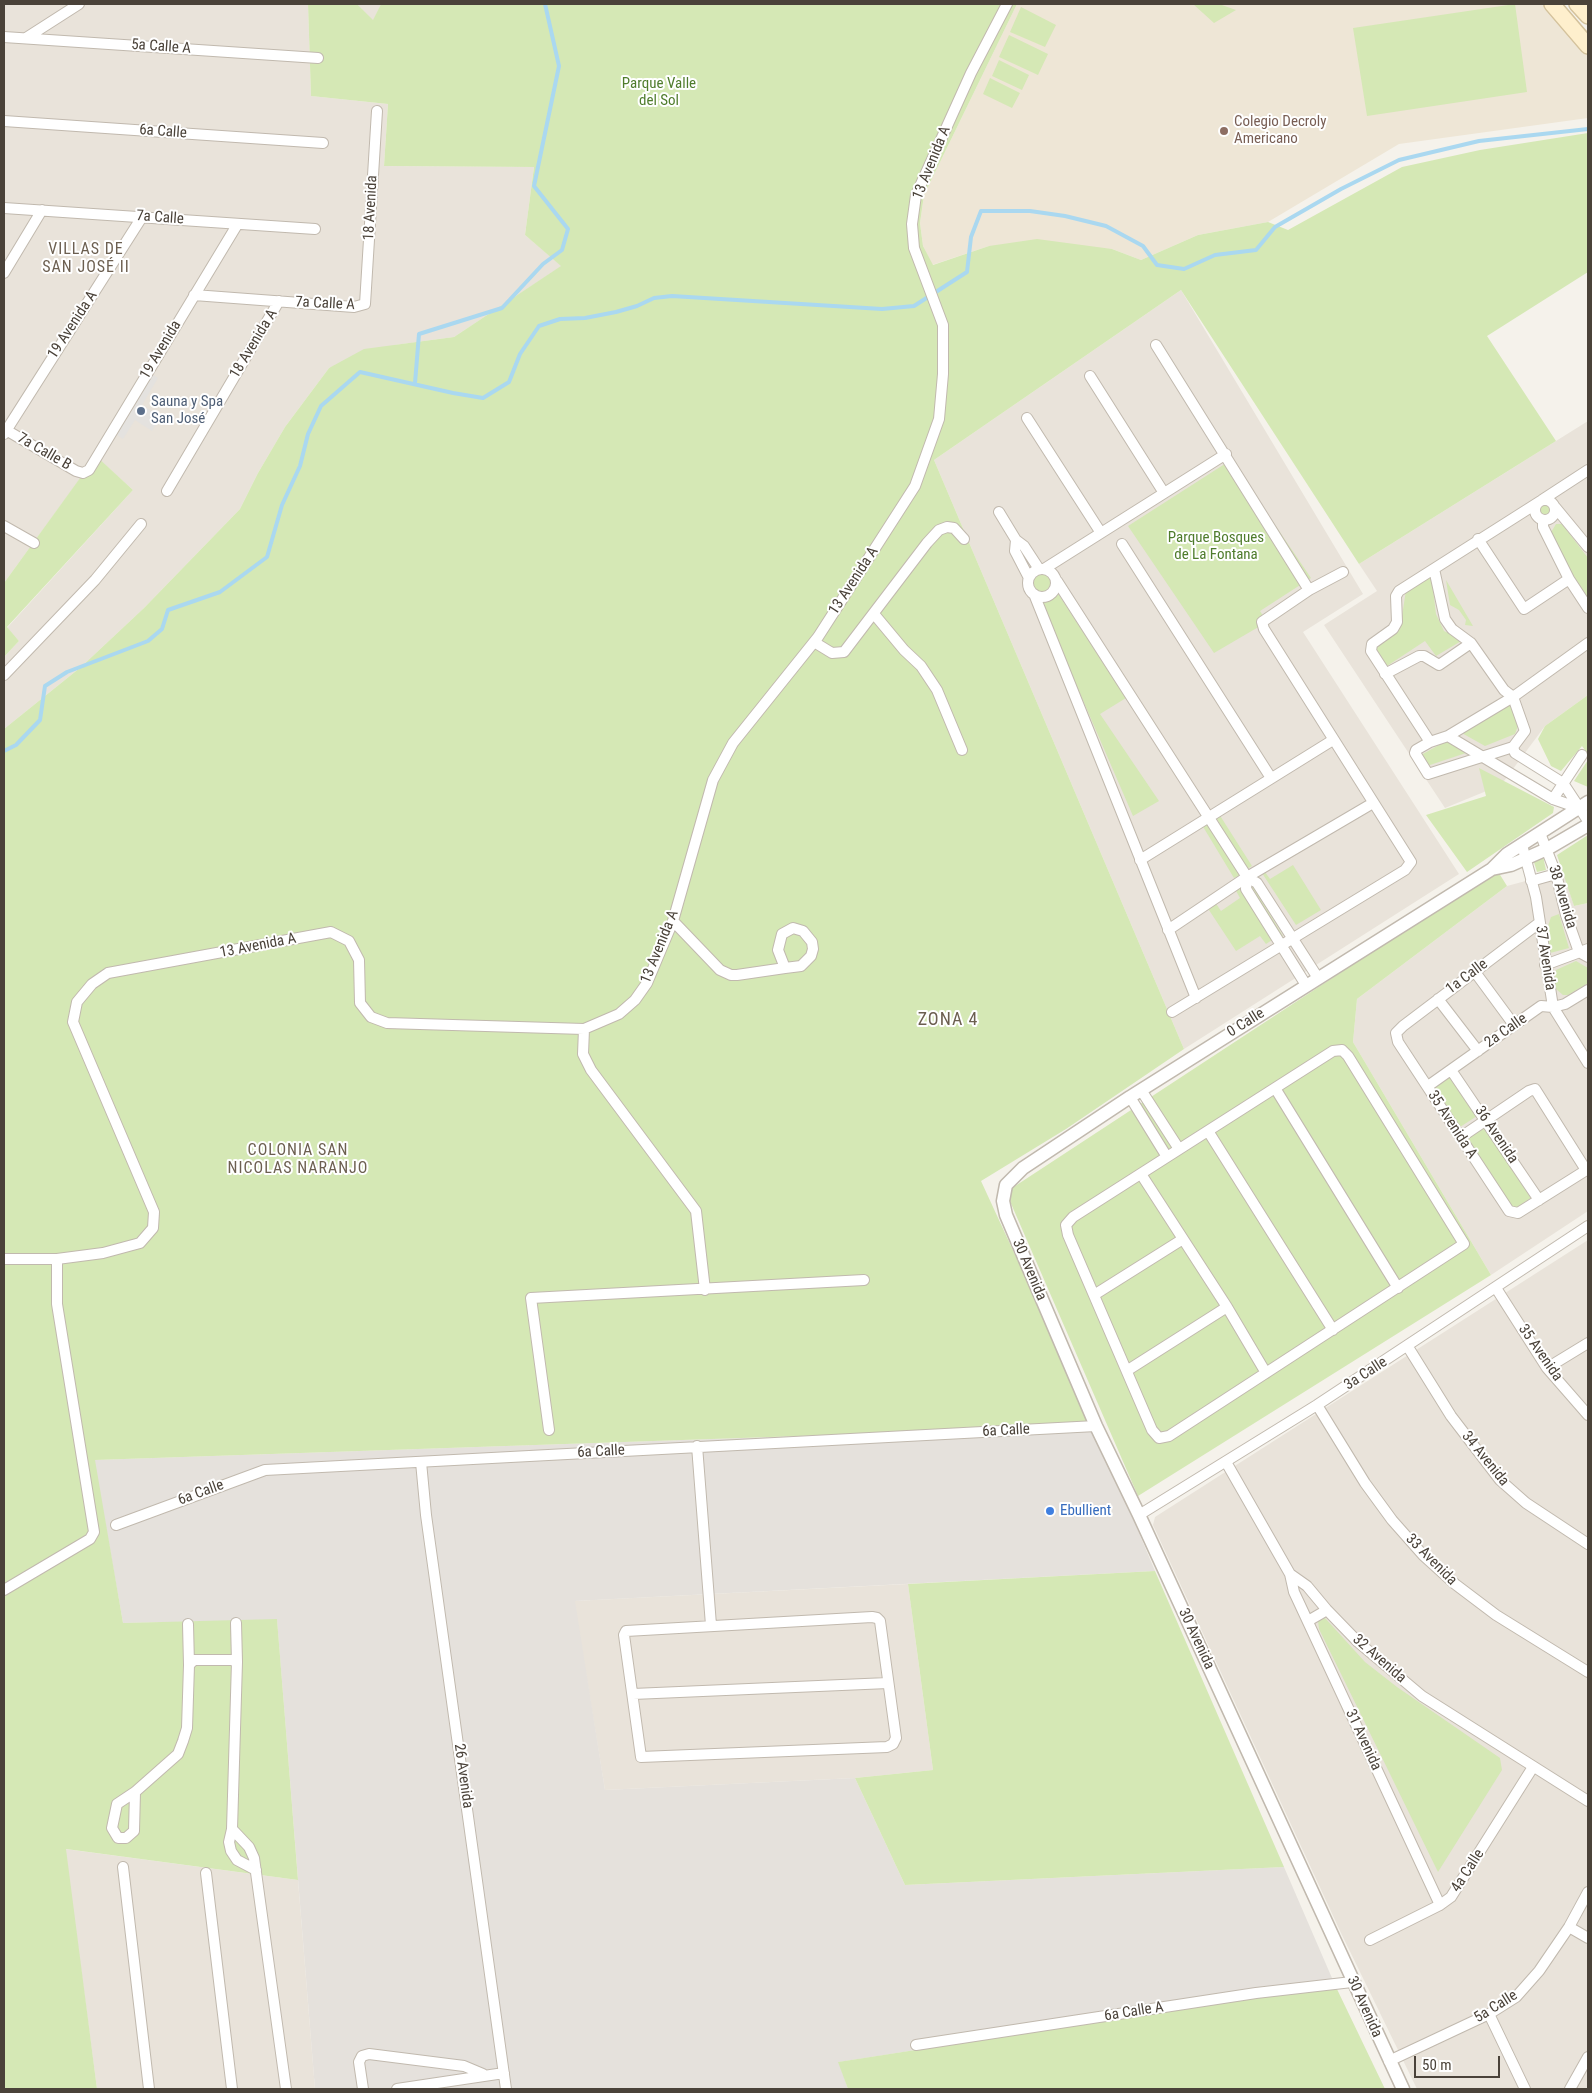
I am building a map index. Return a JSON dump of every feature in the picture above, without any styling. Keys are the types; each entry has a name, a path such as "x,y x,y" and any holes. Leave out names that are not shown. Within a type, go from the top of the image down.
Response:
{"main road":[{"path":"1552,4 1588,46"},
{"path":"1577,4 1588,16"}],"street":[{"path":"26,38 79,4"},
{"name":"13 Avenida A","path":"4,1259 57,1258 103,1253 140,1243 153,1228 154,1212 73,1022 77,1002 92,984 108,974 331,932 349,940 359,960 360,1003 372,1017 387,1023 584,1029 618,1014 635,1000 647,983 673,921 713,780 733,743 814,642 915,486 939,418 943,374 943,325 914,248 912,224 916,195 971,73 1006,4"},
{"name":"5a Calle A","path":"4,37 318,58"},
{"name":"18 Avenida","path":"365,304 377,111"},
{"name":"6a Calle","path":"4,121 323,142"},
{"name":"7a Calle","path":"4,208 315,229"},
{"path":"4,272 42,210"},
{"name":"19 Avenida A","path":"5,432 142,217"},
{"name":"19 Avenida","path":"83,473 89,470 237,224"},
{"name":"7a Calle A","path":"194,295 354,307 365,304"},
{"name":"18 Avenida A","path":"167,491 279,301"},
{"path":"1156,345 1226,454 1309,590"},
{"path":"1090,376 1164,493"},
{"path":"1027,418 1102,533"},
{"name":"7a Calle B","path":"5,432 83,473"},
{"path":"1029,578 1226,454"},
{"path":"1430,742 1372,651 1372,644 1393,629 1396,622 1396,596 1400,591 1588,470"},
{"path":"1519,513 1552,518 1562,487"},
{"path":"1588,547 1549,500 1541,501 1535,508 1569,579 1588,608"},
{"path":"999,512 1016,540 1024,546 1042,569 1053,573 1247,877 1257,883 1318,978"},
{"path":"4,675 95,580 141,524"},
{"path":"4,526 34,543"},
{"path":"814,642 832,653 844,652 926,543 939,530 947,527 954,528 964,539"},
{"path":"1016,540 1015,551 1029,578 1028,587 1034,594 1196,998"},
{"path":"1478,540 1524,609 1569,579"},
{"path":"1122,544 1271,778"},
{"path":"1434,569 1445,618 1452,629 1472,644 1504,690 1513,698 1525,731 1513,747 1428,774 1415,753 1430,742 1448,736 1513,698 1588,644"},
{"path":"1172,1012 1405,870 1411,862 1264,629 1262,622 1309,590 1343,572"},
{"path":"1034,594 1042,597 1051,594 1057,581"},
{"path":"874,614 904,650 921,666 937,690 962,750"},
{"path":"1385,674 1418,656 1424,656 1439,665 1472,644"},
{"path":"1448,736 1553,799 1584,805"},
{"path":"1140,860 1333,740"},
{"path":"1513,747 1515,753 1563,783 1584,805 1588,823"},
{"path":"1553,799 1582,755"},
{"path":"1530,785 1539,768"},
{"path":"1168,930 1247,877 1373,803"},
{"name":"0 Calle","path":"1006,1185 1023,1168 1130,1097 1492,869 1507,854 1584,805"},
{"name":"0 Calle","path":"1492,869 1547,849 1588,823"},
{"name":"38 Avenida","path":"1540,833 1556,874 1566,915 1585,953"},
{"name":"37 Avenida","path":"1522,845 1539,923 1553,1008 1588,1063"},
{"path":"1531,881 1556,874"},
{"path":"1247,877 1246,888 1306,985"},
{"path":"673,921 725,973 737,975 785,968"},
{"name":"1a Calle","path":"1396,1033 1539,923"},
{"path":"1545,965 1585,953"},
{"path":"1475,972 1514,1025"},
{"name":"2a Calle","path":"1428,1086 1541,1006 1553,1008 1565,1004 1588,990"},
{"path":"1438,999 1478,1050"},
{"path":"584,1029 583,1054 591,1070 696,1211 705,1290"},
{"name":"35 Avenida A","path":"1396,1033 1398,1042 1509,1211 1514,1214 1539,1200"},
{"path":"1342,1050 1348,1056 1464,1244 1169,1436 1159,1438 1152,1430 1128,1370 1068,1235 1066,1225 1073,1217 1208,1131 1333,1051 1342,1050"},
{"name":"36 Avenida","path":"1451,1070 1486,1119 1539,1200"},
{"path":"1275,1088 1398,1288"},
{"path":"1141,1090 1179,1149"},
{"path":"1461,1137 1529,1091 1535,1090 1587,1169 1539,1200"},
{"path":"1130,1097 1166,1157"},
{"path":"1152,1134 1165,1127"},
{"path":"1208,1131 1333,1330"},
{"path":"1140,1174 1227,1307 1266,1373"},
{"name":"30 Avenida","path":"1006,1185 1003,1201 1006,1215 1096,1426 1139,1515 1352,1982 1403,2089"},
{"name":"3a Calle","path":"1139,1515 1408,1347 1587,1229"},
{"path":"1094,1295 1183,1239"},
{"path":"4,1590 90,1540 94,1532 56,1304 57,1258"},
{"path":"549,1430 531,1298 864,1280"},
{"name":"35 Avenida","path":"1496,1288 1547,1368 1588,1415"},
{"path":"1128,1370 1227,1307"},
{"path":"1547,1368 1588,1343"},
{"name":"34 Avenida","path":"1408,1347 1451,1416 1500,1480 1526,1504 1588,1544"},
{"name":"33 Avenida","path":"1317,1405 1365,1483 1392,1520 1423,1555 1455,1584 1496,1615 1588,1672"},
{"name":"6a Calle","path":"116,1525 266,1470 1096,1426"},
{"path":"697,1446 712,1625"},
{"name":"26 Avenida","path":"421,1462 426,1515 506,2089"},
{"name":"32 Avenida","path":"1226,1462 1290,1574 1307,1586 1326,1610 1358,1642 1422,1696 1588,1801"},
{"name":"31 Avenida","path":"1290,1574 1294,1592 1440,1905"},
{"path":"1308,1621 1326,1610"},
{"path":"877,1618 880,1621 888,1683 896,1738 893,1744 887,1747 657,1758 641,1757 624,1635 626,1630 877,1618"},
{"path":"236,1623 237,1662 232,1829 229,1842 231,1851 237,1860 256,1870"},
{"path":"135,1792 178,1754 183,1741 187,1728 188,1624"},
{"path":"189,1665 194,1660 232,1660 237,1662"},
{"path":"633,1694 888,1683"},
{"name":"4a Calle","path":"1370,1940 1440,1905 1455,1892 1533,1767"},
{"path":"232,1829 249,1847 256,1870 286,2089"},
{"path":"123,1867 149,2089"},
{"path":"206,1873 232,2089"},
{"name":"5a Calle","path":"1389,2062 1489,2014 1516,1997 1539,1971 1569,1927 1588,1892"},
{"path":"1569,1927 1588,1938"},
{"name":"6a Calle A","path":"916,2045 1248,1994 1352,1982"},
{"path":"1489,2014 1525,2089"},
{"path":"363,2089 358,2062 362,2056 369,2054 464,2066 483,2074"},
{"path":"1570,2089 1588,2056"},
{"path":"397,2089 483,2074 504,2073"}],"shaded area":[{"path":"4,4 308,4 311,96 388,104 384,166 534,167 525,235 562,266 454,337 395,345 329,368 285,427 258,473 240,509 144,608 81,667 4,729 4,657 19,641 7,628 133,490 96,457 4,583"},
{"path":"357,4 381,4 373,21"},
{"name":"Colegio Decroly Americano","path":"1017,4 1544,4 1588,53 1588,118 1399,144 1268,222 1198,235 1141,260 1112,249 989,246 932,265 923,246 920,223 924,195"},
{"path":"1181,290 1363,594 1303,632 1459,874 1184,1049 934,460"},
{"name":"Sauna y Spa San José","path":"153,375 158,378 142,405 161,417 152,431 135,420 123,439 117,435"},
{"path":"1588,421 1588,695 1545,726 1501,785 1445,808 1324,625 1377,591 1359,564"},
{"path":"1563,871 1574,906 1588,903 1588,1211 1491,1275 1353,1042 1357,999 1507,886"},
{"path":"1588,1240 1588,2089 1417,2089 1341,1933 1153,1525 1155,1517"},
{"path":"1094,1426 1155,1571 575,1601 605,1790 855,1778 905,1885 1284,1867 1335,1985 839,2062 848,2089 315,2089 277,1620 123,1623 94,1460"},
{"path":"908,1584 933,1770 855,1778 605,1790 574,1601"},
{"path":"65,1849 298,1880 315,2089 97,2089"}],"green space":[{"name":"Parque Valle del Sol","path":"308,4 357,4 373,20 381,4 1017,4 924,195 920,223 923,246 933,265 989,246 1037,239 1112,249 1141,260 1198,235 1268,222 1288,230 1402,167 1480,150 1588,133 1588,272 1487,336 1556,441 1359,564 1181,290 934,460 1184,1049 1066,1129 981,1181 1094,1426 95,1460 123,1623 277,1619 298,1880 66,1849 97,2089 4,2089 4,729 81,667 144,608 240,509 258,473 285,427 329,368 364,349 454,337 561,266 525,235 534,167 384,166 388,104 311,96"},
{"path":"1193,4 1219,4 1236,10 1214,23"},
{"path":"1515,4 1527,92 1367,116 1353,28"},
{"path":"1021,7 1056,25 1045,47 1010,32"},
{"path":"1009,35 1048,54 1038,75 999,57"},
{"path":"999,60 1029,75 1022,90 992,76"},
{"path":"990,78 1020,93 1012,108 983,94"},
{"path":"96,456 133,490 7,627 19,641 4,657 4,583"},
{"name":"Parque Bosques de La Fontana","path":"1231,460 1311,578 1260,611 1267,622 1214,653 1128,526"},
{"path":"1546,503 1551,505 1553,510 1551,515 1546,517 1541,515 1539,510 1541,505"},
{"path":"1556,524 1562,524 1588,558 1588,598 1573,577 1550,534"},
{"path":"1431,572 1436,614 1444,631 1463,640 1436,656 1425,641 1387,666 1374,645 1400,629 1406,590"},
{"path":"1042,574 1048,577 1051,583 1048,589 1042,592 1036,589 1033,583 1036,577"},
{"path":"1446,580 1473,626 1465,625 1466,620 1459,610 1450,605"},
{"path":"1057,592 1126,698 1100,714 1159,801 1133,816 1040,601 1049,599"},
{"path":"1588,695 1588,754 1582,746 1561,771 1551,766 1538,739 1545,726"},
{"path":"1508,704 1513,706 1519,723 1515,734 1485,746 1460,732"},
{"path":"1448,740 1469,752 1427,766 1421,755"},
{"path":"1588,760 1588,787 1574,781"},
{"path":"1479,768 1554,807 1553,813 1467,872 1426,815 1486,796"},
{"path":"1219,814 1252,866 1247,869 1215,816"},
{"path":"1207,821 1240,875 1234,878 1202,825"},
{"path":"1588,835 1588,903 1574,906 1557,855"},
{"path":"1543,856 1546,870 1537,872 1533,859"},
{"path":"1293,865 1321,910 1296,925 1262,873 1265,872 1270,879"},
{"path":"1497,870 1507,886 1357,999 1353,1042 1491,1275 1138,1496 1006,1192"},
{"path":"1250,884 1283,936 1281,938"},
{"path":"1239,886 1272,940 1266,944 1260,936 1236,951 1207,907 1215,902 1221,911 1240,898 1235,889"},
{"path":"1559,914 1569,948 1550,953 1545,935 1551,917"},
{"path":"1576,961 1588,968 1588,983 1568,995 1563,995 1556,989 1554,981 1556,970"},
{"path":"1449,1074 1477,1116 1460,1127 1434,1086"},
{"path":"1483,1125 1531,1198 1511,1211 1465,1137"},
{"path":"1155,1571 1284,1867 905,1885 855,1778 933,1770 908,1584"},
{"path":"1325,1618 1365,1662 1397,1687 1500,1758 1502,1770 1438,1872 1319,1629 1318,1621"},
{"path":"1335,1985 1385,2089 848,2089 838,2062"}],"waterway":[{"path":"415,383 419,334 502,308 543,264 562,250 568,229 534,186 559,66 545,4"},
{"path":"4,751 16,745 40,720 45,686 67,672 148,641 162,629 168,610 220,592 267,557 282,505 300,466 308,434 321,406 360,372 483,398 509,382 520,354 539,326 560,319 585,318 616,312 637,306 654,298 672,296 882,309 914,306 967,272 971,237 981,211 1030,211 1065,216 1106,226 1143,246 1157,265 1184,269 1215,255 1256,250 1275,227 1341,189 1399,160 1479,141 1588,129"}],"place":[{"name":"Colegio Decroly Americano","path":"1224,131"},
{"name":"Sauna y Spa San José","path":"141,411"},
{"name":"Ebullient","path":"1050,1511"}],"district":[{"name":"VILLAS DE SAN JOSÉ II","path":"86,259"},
{"name":"ZONA 4","path":"948,1020"},
{"name":"COLONIA SAN NICOLAS NARANJO","path":"298,1160"}]}
